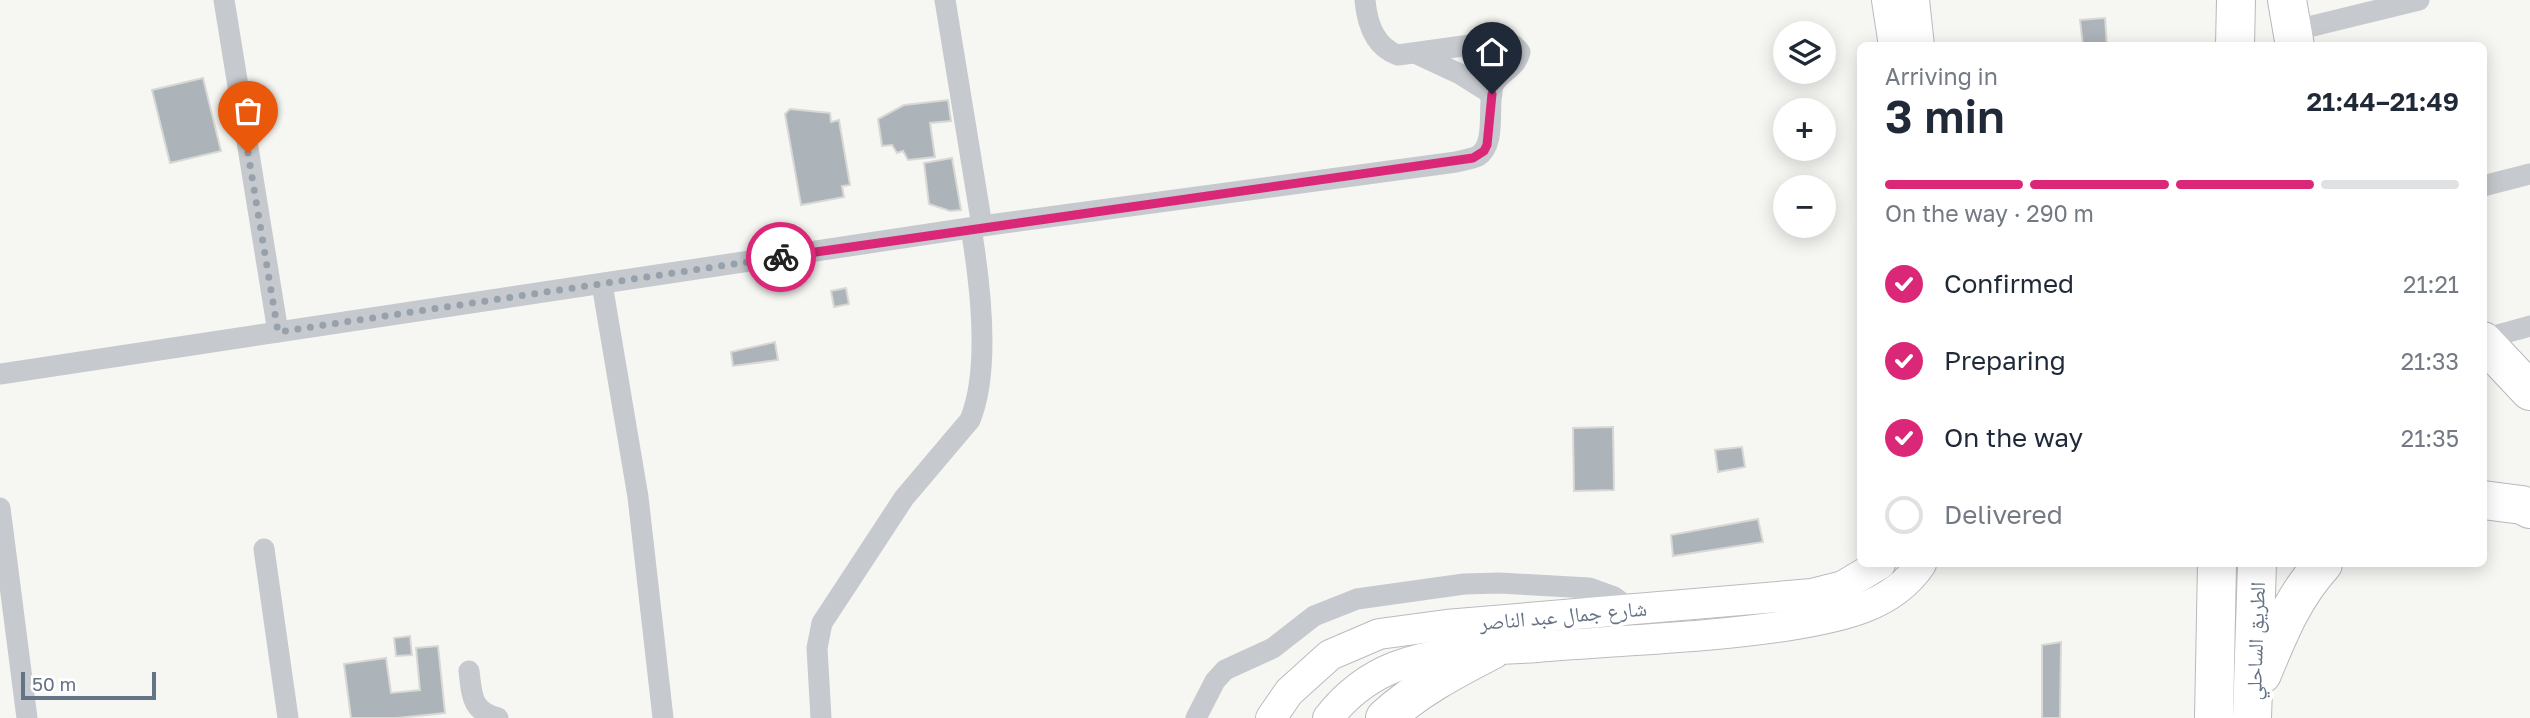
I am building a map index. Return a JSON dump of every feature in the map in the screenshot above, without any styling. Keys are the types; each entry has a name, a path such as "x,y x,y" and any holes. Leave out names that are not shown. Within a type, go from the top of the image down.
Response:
{"highway":[{"path":"2235,42 2236,0"},
{"path":"2487,344 2530,391"},
{"path":"2487,501 2522,505 2530,509"},
{"name":"الطريق الساحلي","path":"2214,718 2217,567"},
{"name":"الطريق الساحلي","path":"2252,707 2257,567"},
{"path":"2252,707 2288,613 2304,584 2320,567"},
{"path":"1385,718 1436,679 1492,650"}],"main road":[{"path":"1887,0 1893,42"},
{"path":"1913,0 1918,42"},
{"name":"شارع جمال عبد الناصر","path":"1271,718 1289,692 1330,655 1379,634 1446,625 1812,594 1843,586 1875,567"},
{"name":"شارع جمال عبد الناصر","path":"1328,718 1344,698 1362,684 1395,667 1445,656 1492,650 1754,631 1812,621 1859,611 1886,597 1919,567"}],"street":[{"path":"224,0 278,332"},
{"path":"821,718 817,648 822,623 904,498 970,420 975,408 981,351 977,227 945,0"},
{"path":"0,374 977,227 1473,158 1484,151 1495,82 1513,67 1520,52 1510,42 1499,41 1398,55 1382,46 1369,22 1366,0"},
{"path":"2284,24 2419,0"},
{"path":"1417,54 1472,80 1492,94"},
{"path":"2487,185 2530,174"},
{"path":"603,284 638,497 663,718"},
{"path":"2487,339 2530,326"},
{"path":"0,508 27,718"},
{"path":"264,549 288,718"},
{"path":"1196,718 1215,681 1225,670 1273,648 1314,616 1357,599 1464,584 1499,583 1589,588 1614,597 1630,609"},
{"path":"469,671 476,704 483,712 498,718"}],"building":[{"path":"2105,18 2107,42 2083,42 2080,20"},
{"path":"203,78 221,151 170,163 152,90"},
{"path":"948,100 951,121 930,123 935,157 908,160 903,151 897,153 892,145 882,146 878,119 904,105"},
{"path":"790,109 830,113 831,122 839,120 850,185 842,186 844,197 801,205 785,114"},
{"path":"952,158 961,210 950,211 929,204 924,163"},
{"path":"846,288 849,304 834,307 831,291"},
{"path":"775,342 778,360 733,366 731,352"},
{"path":"1613,427 1614,490 1574,491 1573,428"},
{"path":"1742,447 1745,467 1718,472 1715,450"},
{"path":"1758,519 1763,542 1673,556 1671,535"},
{"path":"410,636 412,655 396,656 394,638"},
{"path":"2061,642 2060,718 2042,718 2042,645"},
{"path":"438,646 445,713 397,718 351,718 344,664 386,658 391,693 420,690 416,648"}],"way so far":[{"path":"248,153 278,332 781,257"}],"route":[{"path":"781,257 982,226 1456,162 1473,158 1484,151 1490,126 1492,94"}]}
